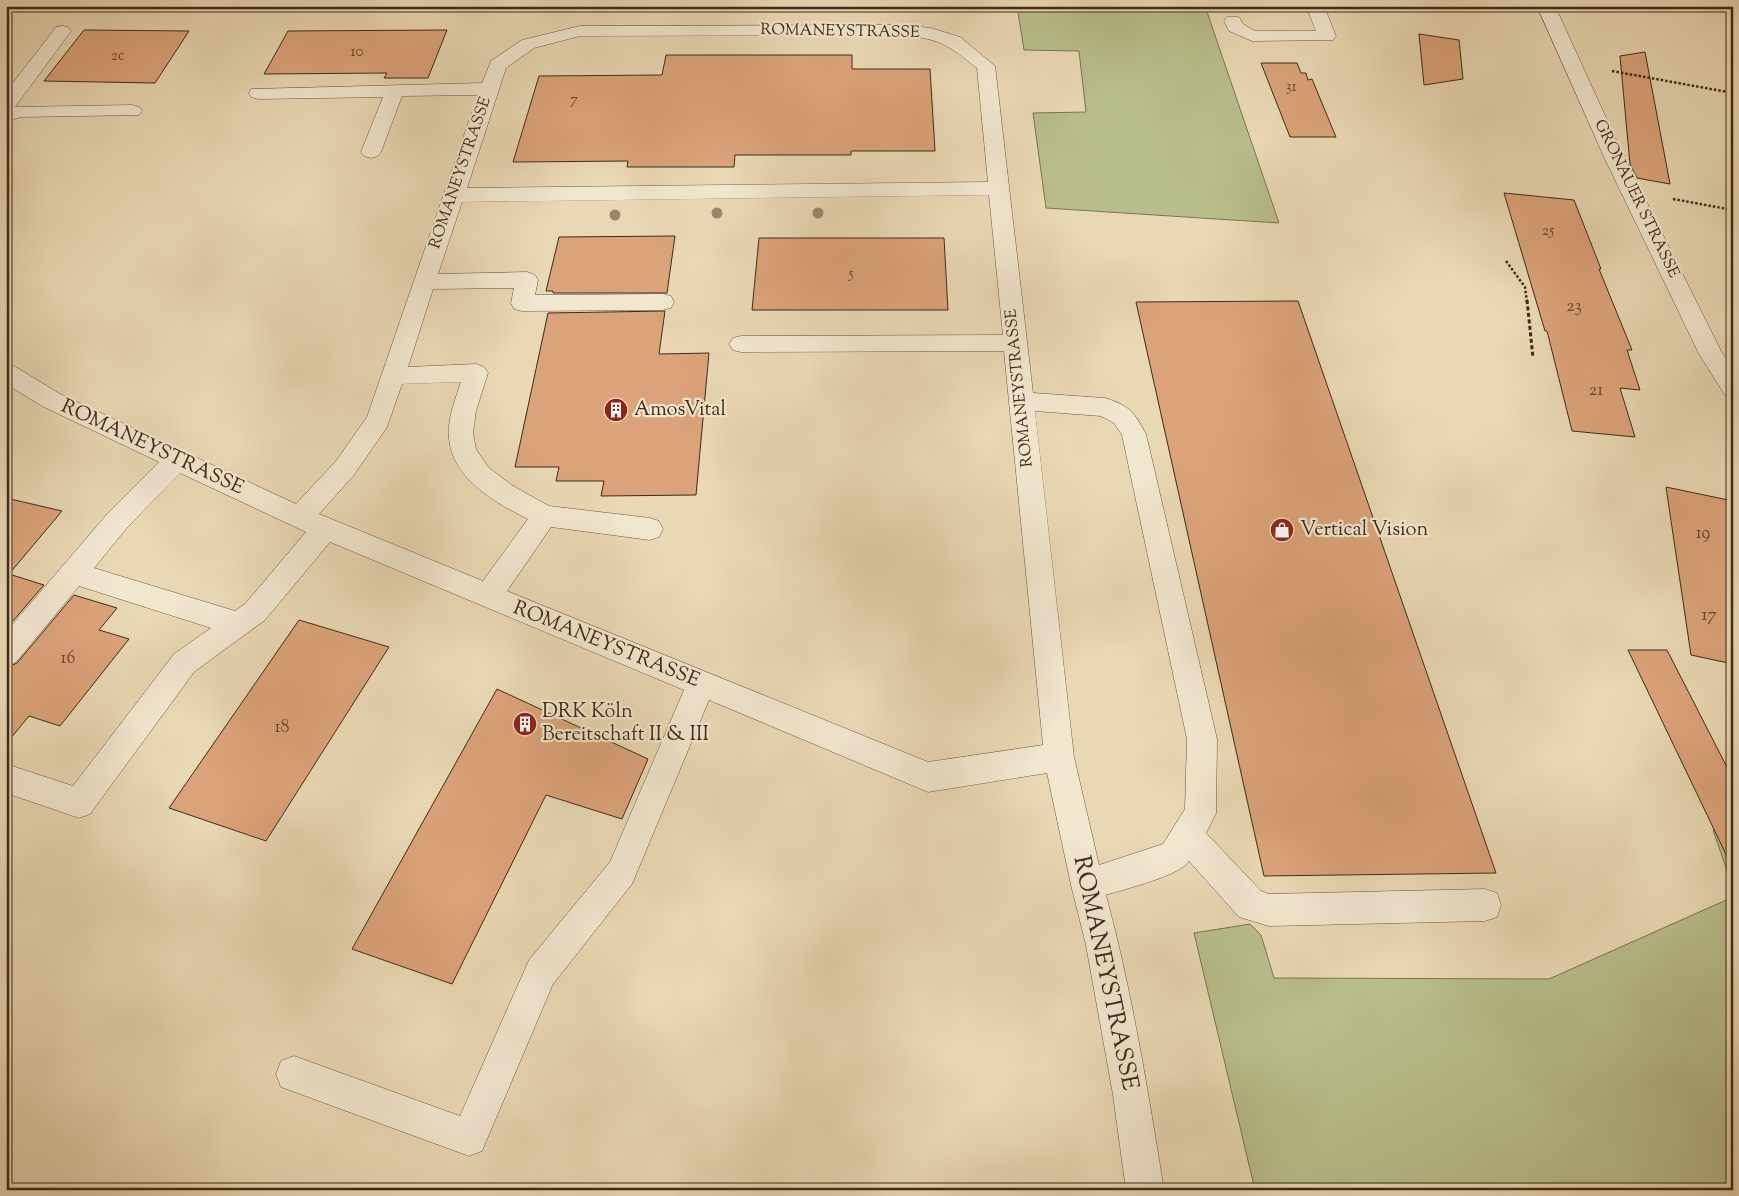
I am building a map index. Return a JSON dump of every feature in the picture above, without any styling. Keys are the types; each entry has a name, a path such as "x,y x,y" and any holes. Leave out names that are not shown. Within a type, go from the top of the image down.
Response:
{"street":[{"path":"1233,21 1235,27 1252,36 1327,36 1315,6"},
{"name":"GRONAUER STRASSE","path":"1546,6 1614,157 1633,192 1711,354 1733,389"},
{"name":"ROMANEYSTRASSE","path":"313,524 345,468 378,420 498,65 528,44 557,35 580,31 901,30 931,33 954,42 986,66 1060,757 1087,885 1103,945 1131,1095 1145,1190"},
{"path":"6,105 62,31"},
{"path":"258,93 490,89"},
{"path":"371,152 395,90"},
{"path":"6,115 20,112 132,110"},
{"path":"454,195 998,188"},
{"path":"424,282 527,280 522,303 663,302"},
{"path":"741,344 1015,343"},
{"name":"ROMANEYSTRASSE","path":"6,372 51,400 313,524 928,777 1060,757"},
{"path":"392,376 476,373 460,433 466,455 489,486 544,516 650,530"},
{"path":"1022,401 1105,407 1123,416 1134,434 1202,739 1200,813 1174,856 1087,885"},
{"path":"6,653 116,521 177,460"},
{"path":"488,596 544,516"},
{"path":"6,778 78,803 184,663 254,612 313,524"},
{"path":"72,573 238,624"},
{"path":"294,1074 468,1138 541,972 621,873 701,684"},
{"path":"1187,836 1251,905 1269,910 1485,905"}],"path":[{"path":"1572,63 1733,93"},
{"path":"1633,192 1733,210"},
{"path":"1506,261 1525,287 1533,358"}],"green space":[{"path":"1017,6 1205,6 1279,223 1046,208 1033,113 1086,112 1079,51 1024,50"},
{"path":"1713,830 1733,830 1733,888"},
{"path":"1733,897 1733,1190 1255,1190 1194,933 1250,924 1261,935 1274,978 1549,979"}],"building":[{"path":"84,30 189,31 155,83 44,81"},
{"path":"447,30 428,78 384,78 387,73 264,74 288,31"},
{"path":"1419,34 1459,40 1463,79 1424,85"},
{"path":"1645,52 1670,184 1637,178 1630,164 1620,56"},
{"path":"666,55 852,55 852,69 930,69 935,151 851,151 851,155 735,155 734,167 627,167 628,161 513,162 539,76 662,75"},
{"path":"1261,63 1297,63 1301,73 1306,73 1308,80 1312,79 1336,137 1290,137"},
{"path":"1504,193 1574,200 1601,269 1599,269 1632,350 1627,350 1640,390 1620,388 1635,437 1572,431 1547,331 1545,331"},
{"path":"675,236 667,293 553,293 553,291 546,291 559,237"},
{"path":"759,238 944,238 948,310 752,310"},
{"name":"Vertical Vision","path":"1298,301 1496,873 1264,876 1136,302"},
{"name":"AmosVital","path":"665,311 659,354 709,353 696,495 601,496 604,481 556,481 559,467 515,467 548,313"},
{"path":"1666,487 1733,501 1733,664 1691,655"},
{"path":"6,498 62,511 9,574 44,585 6,629"},
{"path":"74,595 117,608 99,630 129,639 60,726 29,716 6,744 6,668 17,663"},
{"path":"299,620 389,647 266,841 169,808"},
{"path":"1628,650 1667,650 1733,779 1733,869"},
{"path":"497,689 648,759 622,819 546,795 452,984 352,949"}],"place":[{"name":"AmosVital","path":"616,410"},
{"name":"Vertical Vision","path":"1282,530"},
{"name":"DRK Köln Bereitschaft II & III","path":"525,724"}]}
